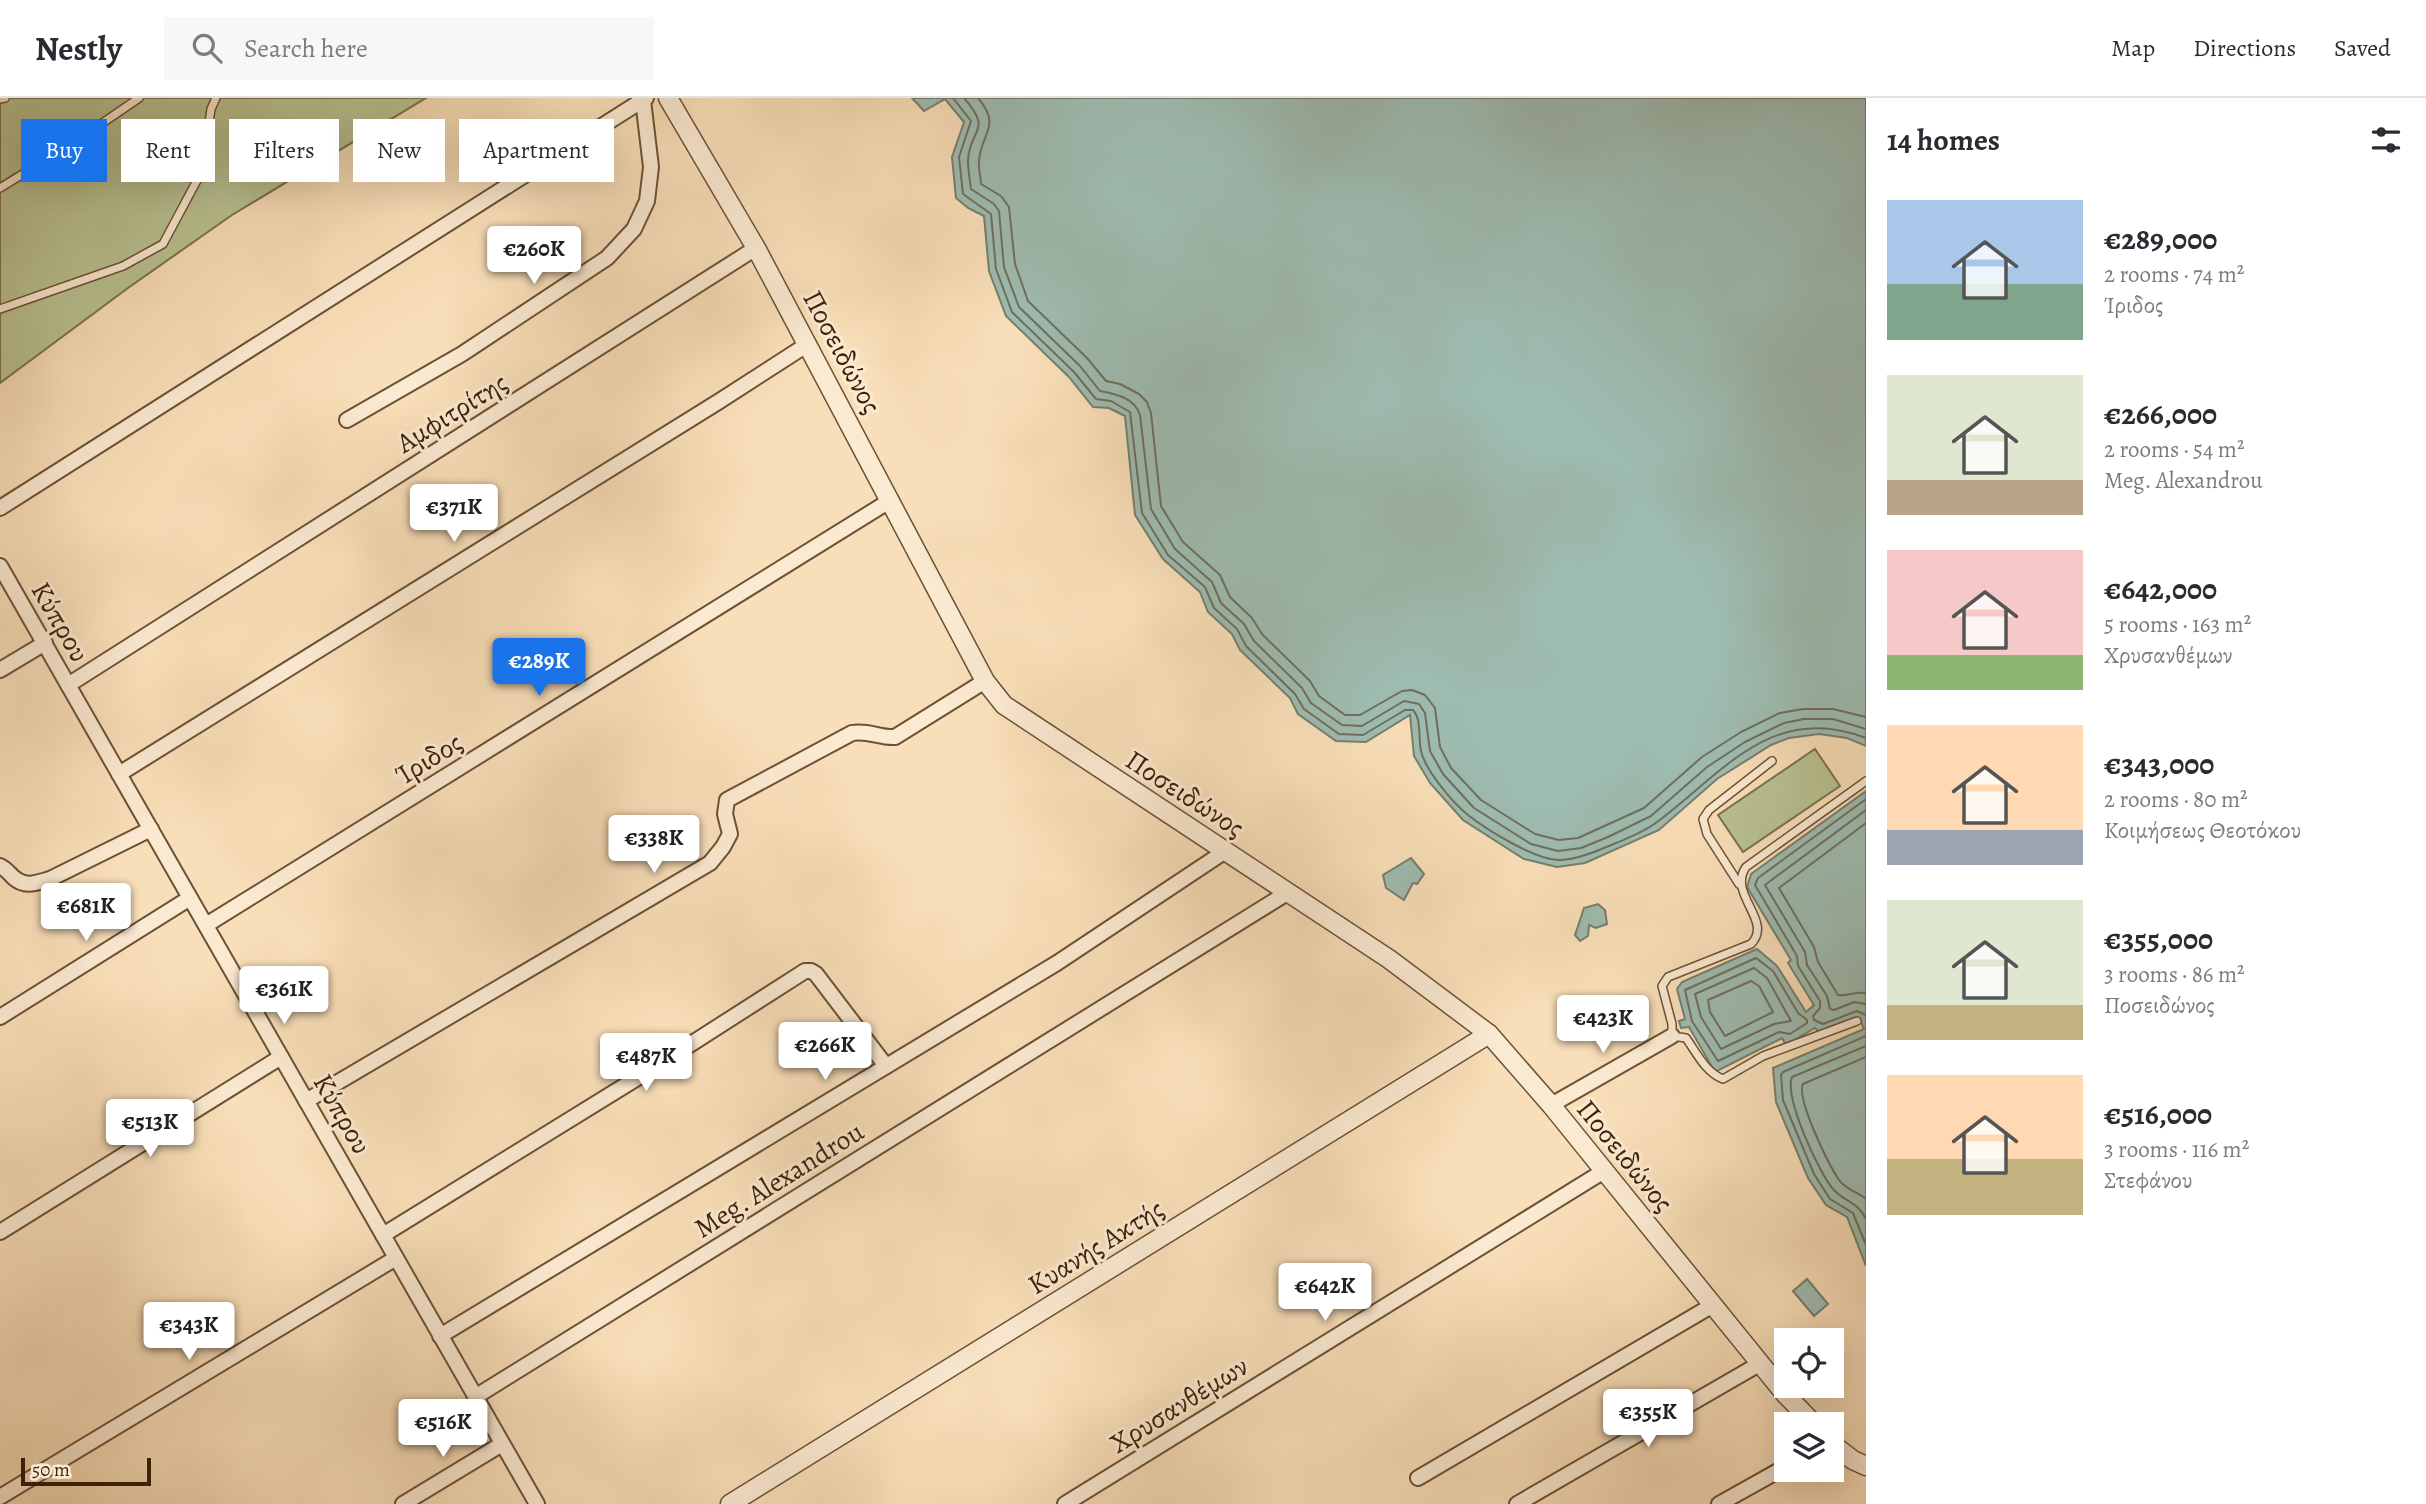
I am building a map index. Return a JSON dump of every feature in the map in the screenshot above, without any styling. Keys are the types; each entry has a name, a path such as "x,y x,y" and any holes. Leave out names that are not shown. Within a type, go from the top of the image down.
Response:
{"street":[{"name":"Ποσειδώνος","path":"667,98 756,248 985,681 1004,705 1389,959 1489,1034 1551,1105 1804,1412"},
{"path":"0,508 645,99 651,167 647,201 634,229 607,258 462,354 347,420"},
{"name":"Αμφιτρίτης","path":"68,685 756,248"},
{"path":"119,774 808,344"},
{"name":"Ίριδος","path":"206,925 891,500"},
{"name":"Κύπρου","path":"0,566 537,1504"},
{"path":"0,670 45,643"},
{"path":"306,1101 710,863 730,834 725,814 727,800 852,733 870,732 895,737 985,681"},
{"path":"0,866 20,883 37,883 151,829"},
{"path":"440,1336 1057,964 1224,852"},
{"name":"Meg. Alexandrou","path":"475,1397 1287,893"},
{"path":"0,1017 190,898"},
{"path":"383,1235 805,971 816,974 886,1066"},
{"name":"Κυανής Ακτής","path":"730,1504 1489,1034"},
{"path":"1551,1105 1672,1036"},
{"path":"0,1232 281,1057"},
{"name":"Χρυσανθέμων","path":"1065,1504 1604,1171"},
{"path":"0,1497 396,1258"},
{"path":"1418,1478 1713,1305"},
{"path":"1517,1504 1761,1363"},
{"path":"403,1504 502,1444"},
{"path":"1844,1453 1866,1466"},
{"path":"1719,1504 1774,1473"}],"lane":[{"path":"0,99 5,98"},
{"path":"0,188 139,98"},
{"path":"0,309 123,266 163,244 202,172 211,109 216,98"},
{"path":"1772,761 1709,810 1703,819 1707,834 1739,884 1759,928 1757,938 1751,944 1668,978 1662,986 1672,1024 1672,1036 1686,1038 1705,1065 1717,1077 1723,1079 1763,1056 1857,1021"},
{"path":"1739,884 1740,875 1746,867 1866,781"}],"green space":[{"path":"0,98 426,98 391,119 353,119 353,142 339,150 339,119 229,119 229,182 287,182 232,215 0,383"},
{"path":"1815,749 1840,786 1743,852 1718,815"}],"water":[{"path":"912,98 1866,98 1866,746 1847,738 1819,734 1789,738 1771,745 1717,779 1659,830 1585,863 1557,867 1524,859 1463,820 1430,783 1414,756 1410,715 1366,742 1336,741 1298,714 1290,698 1240,650 1232,634 1208,612 1200,592 1163,559 1135,515 1125,416 1109,408 1093,407 1069,377 1006,316 989,271 984,216 956,198 952,157 964,122 945,99 924,111"},
{"path":"1866,791 1866,1266 1847,1217 1826,1205 1808,1178 1776,1102 1773,1068 1864,1029 1859,1018 1820,1033 1815,1028 1786,1045 1782,1038 1715,1072 1689,1027 1681,1028 1679,1021 1685,1019 1677,989 1682,982 1757,949 1777,966 1806,1012 1814,1005 1788,963 1791,960 1747,887 1751,874"},
{"path":"1411,858 1424,874 1417,884 1413,883 1404,900 1386,888 1383,875"},
{"path":"1598,904 1605,910 1607,924 1596,928 1589,925 1588,936 1580,941 1575,935 1584,908"},
{"path":"1807,1279 1828,1304 1814,1316 1793,1291"}]}
